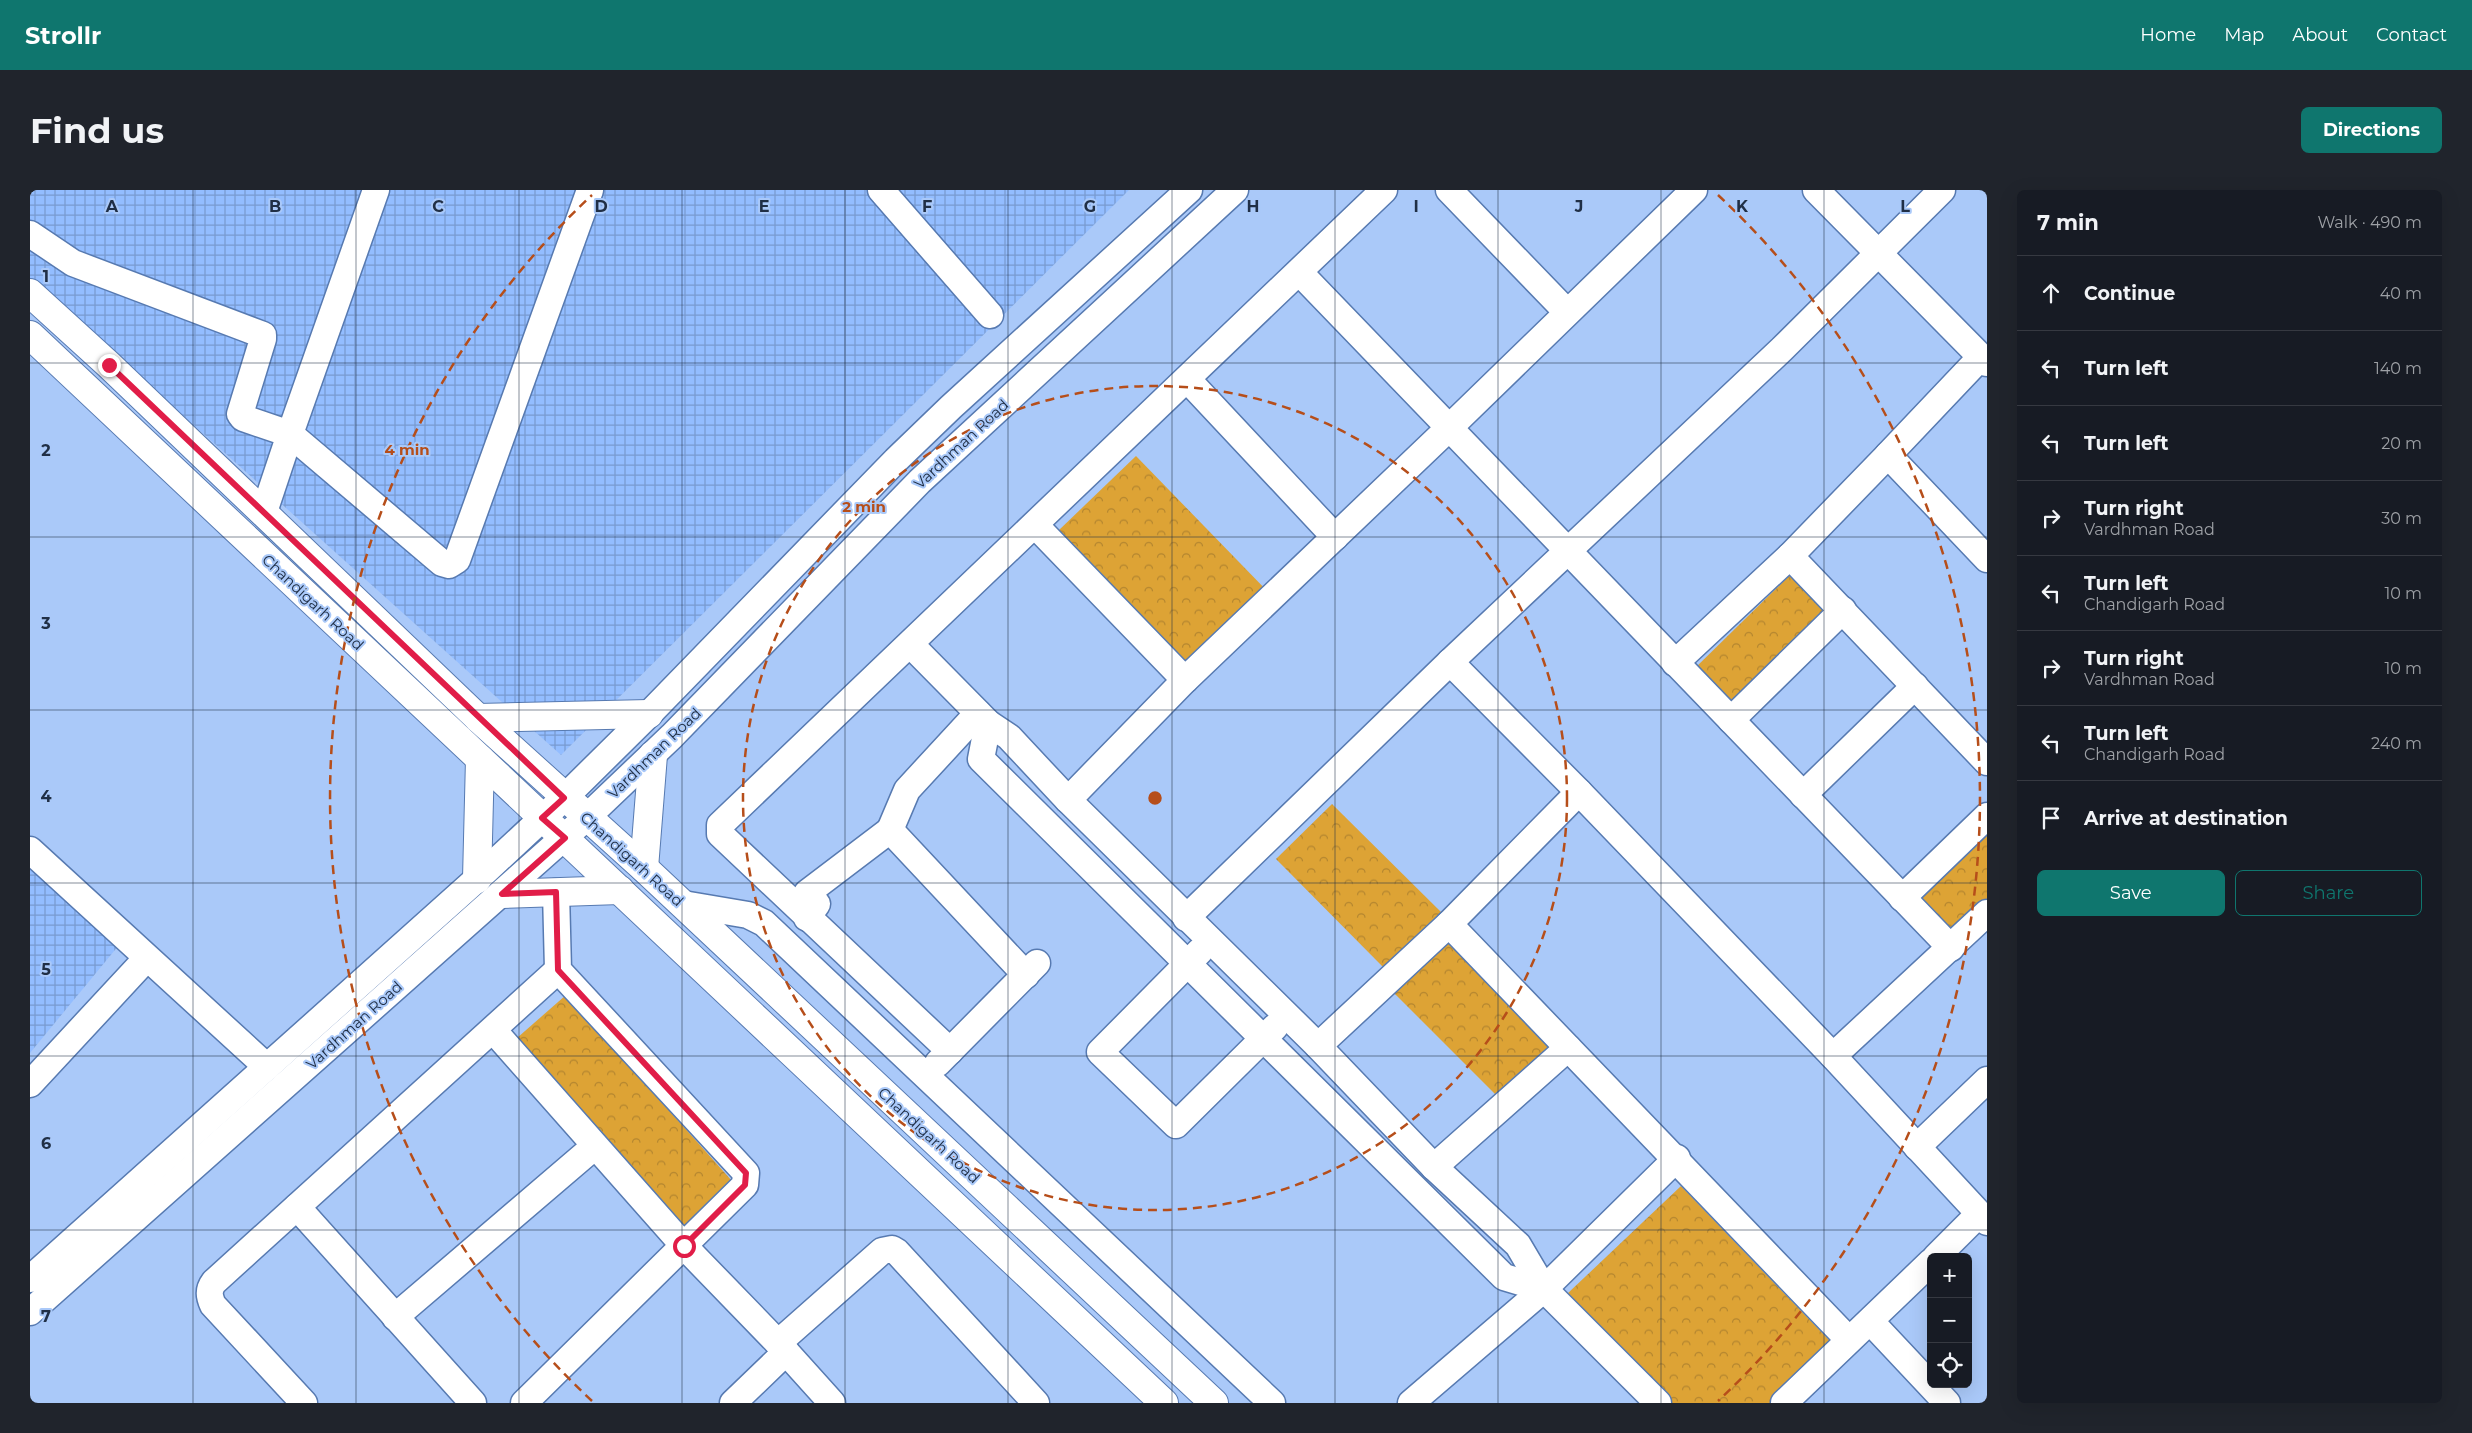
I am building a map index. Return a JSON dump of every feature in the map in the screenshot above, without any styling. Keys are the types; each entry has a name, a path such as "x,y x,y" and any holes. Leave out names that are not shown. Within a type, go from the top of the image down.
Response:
{"main road":[{"name":"Chandigarh Road","path":"30,293 264,512 478,718 683,904 1214,1403"},
{"name":"Chandigarh Road","path":"30,335 1164,1403"},
{"path":"478,718 649,714"},
{"path":"644,868 653,755"},
{"path":"477,879 480,759"},
{"path":"502,894 620,890"}],"street":[{"path":"264,512 376,190"},
{"path":"30,234 73,263 127,285 260,332 264,339 240,414 242,418 290,434 442,563 449,565 457,560 590,190"},
{"path":"881,190 990,315"},
{"name":"Vardhman Road","path":"30,1279 477,879 564,798 649,714 896,460 1189,190"},
{"name":"Vardhman Road","path":"30,1312 587,818 653,755 920,481 1234,190"},
{"path":"950,1051 720,834 720,825 1036,526 1384,190"},
{"path":"1449,190 1567,312"},
{"path":"1675,663 1790,556 1984,360 1816,190"},
{"path":"1186,918 1450,662 1782,349 1942,190"},
{"path":"1068,800 1185,680 1450,428 1682,194"},
{"path":"1299,272 1951,948"},
{"path":"1187,380 1335,536"},
{"path":"1888,455 1987,559"},
{"path":"1036,526 1185,680"},
{"path":"1790,556 1987,762"},
{"path":"1731,720 1843,610"},
{"path":"911,645 983,718 1010,737 1068,800 1210,942 1318,1046 1434,1167 1518,1245 1544,1289 1658,1403"},
{"path":"1450,662 1579,792 1833,1056 1983,1218 1941,1253"},
{"path":"1803,794 1915,686"},
{"path":"782,939 809,917 817,904 807,893 890,830 907,790 983,718"},
{"path":"983,718 981,760 1504,1277 1544,1289"},
{"path":"1318,1046 1449,924 1579,792"},
{"path":"1902,898 1987,816"},
{"path":"890,830 1032,968 927,1075"},
{"path":"30,850 146,959 267,1067"},
{"path":"524,1403 745,1185 746,1173 558,970 556,892"},
{"path":"683,904 756,918 782,939 1272,1403"},
{"path":"1833,1056 1987,913"},
{"path":"1449,924 1850,1340"},
{"path":"1210,942 1100,1052 1176,1124 1286,1015"},
{"path":"30,1084 146,959"},
{"path":"304,1403 213,1305 209,1298 209,1289 214,1282 558,970"},
{"path":"493,1030 684,1246 832,1403"},
{"path":"1434,1167 1568,1048"},
{"path":"1917,1147 1987,1080"},
{"path":"395,1318 595,1146"},
{"path":"1411,1403 1544,1289 1676,1158"},
{"path":"297,1207 473,1403"},
{"path":"733,1403 782,1348 882,1251 892,1249 898,1252 1036,1403"},
{"path":"1784,1403 1927,1266"},
{"path":"1870,1322 1947,1403"}],"shaded area":[{"path":"30,190 1129,190 561,755 30,278"},
{"path":"30,856 124,939 30,1053"}],"green space":[{"path":"1136,456 1272,596 1194,671 1058,531"},
{"path":"1794,571 1832,609 1730,708 1693,670"},
{"path":"1332,804 1441,912 1384,968 1276,859"},
{"path":"1987,827 1987,901 1951,936 1913,898"},
{"path":"1448,935 1556,1044 1500,1099 1392,991"},
{"path":"566,995 741,1191 692,1234 517,1038"},
{"path":"1681,1186 1833,1344 1771,1403 1672,1403 1567,1294"}],"route":[{"path":"109,365 564,798 542,818 565,838 502,894 556,892 558,970 746,1173 745,1185 684,1246"}]}
